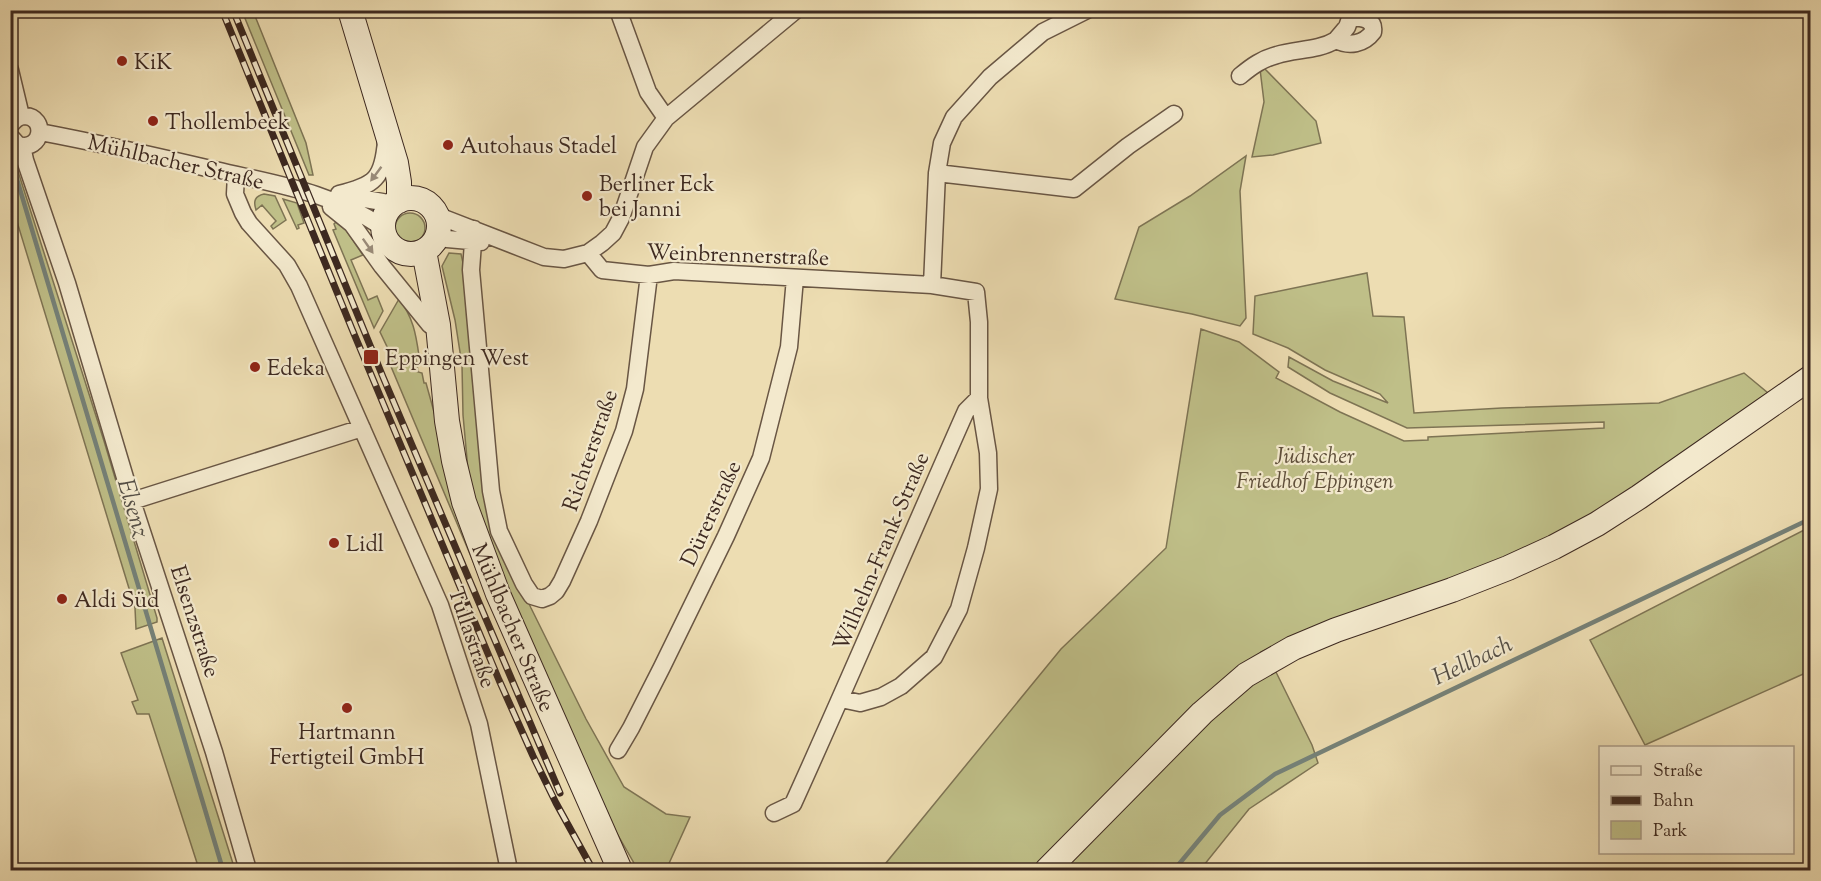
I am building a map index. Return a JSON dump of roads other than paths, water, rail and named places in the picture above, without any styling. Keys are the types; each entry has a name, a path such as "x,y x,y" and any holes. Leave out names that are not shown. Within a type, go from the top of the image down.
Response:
{"street":[{"path":"350,10 396,164 399,182 396,202"},
{"path":"618,10 648,92 666,118"},
{"path":"932,285 937,173 942,143 954,117 990,77 1043,32 1087,10"},
{"path":"425,232 412,198 396,202 385,214 382,227 384,236 396,251 425,232 473,235 509,244 544,257 564,259 588,253 613,233 621,218 645,147 666,118 789,13"},
{"path":"1240,76 1255,63 1278,54 1328,45 1336,40 1347,27 1352,14 1372,23 1374,27 1369,38 1362,42 1344,44 1336,40"},
{"path":"10,70 16,121 30,117 39,127 40,132 36,141 27,146 16,141"},
{"path":"374,87 416,186 425,232"},
{"path":"937,173 1074,189 1128,146 1174,114"},
{"name":"Mühlbacher Straße","path":"40,132 119,147 311,192 396,202"},
{"name":"Mühlbacher Straße","path":"339,194 361,188 376,178 384,160 386,132"},
{"name":"Elsenzstraße","path":"16,141 25,160 68,283 132,501 171,615 248,870"},
{"name":"Tullastraße","path":"236,175 235,194 243,213 286,265 299,286 440,605 479,724 509,870"},
{"name":"Mühlbacher Straße","path":"311,192 352,224 382,266 430,324"},
{"name":"Mühlbacher Straße","path":"311,192 363,214 382,227"},
{"path":"425,232 473,235"},
{"name":"Mühlbacher Straße","path":"425,232 420,291 442,372"},
{"name":"Mühlbacher Straße","path":"425,232 454,461 464,502 498,594 620,870"},
{"name":"Richterstraße","path":"473,235 471,270 494,513 499,531 528,591 537,598 550,596 562,581 589,521 624,431 635,389 649,275"},
{"name":"Weinbrennerstraße","path":"588,253 602,270 649,275 674,271 932,285 976,292 979,322 979,398"},
{"name":"Dürerstraße","path":"618,750 657,678 761,458 789,347 795,278"},
{"path":"1047,870 1202,713 1246,675 1293,648 1336,630 1452,590 1554,547 1597,524 1639,497 1810,378"},
{"path":"841,699 860,703 881,697 902,686 934,657 959,609 989,489 988,453 979,398"},
{"name":"Wilhelm-Frank-Straße","path":"774,813 793,804 966,411 979,398"},
{"path":"132,501 362,428"}],"waterway":[{"name":"Elsenz","path":"10,156 223,870"},
{"name":"Hellbach","path":"1174,870 1220,815 1275,774 1810,519"}],"railway":[{"path":"222,10 499,680 556,803 593,870"},
{"path":"233,10 383,377 560,793"}],"place":[{"name":"KiK","path":"122,61"},
{"name":"Thollembeek","path":"153,121"},
{"name":"Autohaus Stadel","path":"448,145"},
{"name":"Berliner Eck bei Janni","path":"587,196"},
{"name":"Eppingen West","path":"371,357"},
{"name":"Edeka","path":"255,367"},
{"name":"Lidl","path":"334,543"},
{"name":"Aldi Süd","path":"62,599"},
{"name":"Hartmann Fertigteil GmbH","path":"347,708"}],"park label":[{"name":"Jüdischer Friedhof Eppingen","path":"1315,468"}]}
